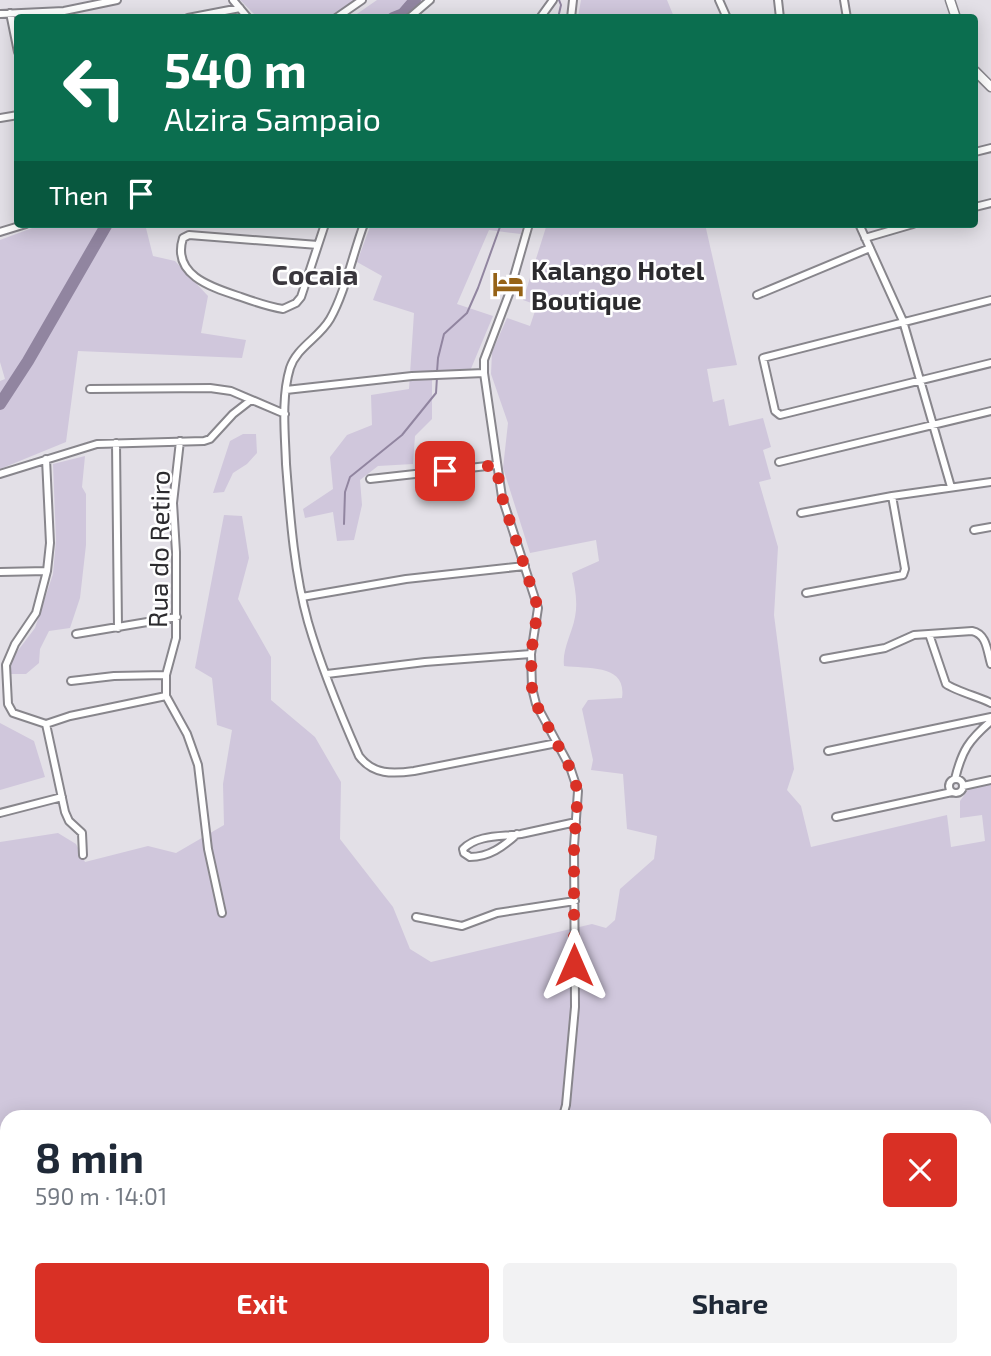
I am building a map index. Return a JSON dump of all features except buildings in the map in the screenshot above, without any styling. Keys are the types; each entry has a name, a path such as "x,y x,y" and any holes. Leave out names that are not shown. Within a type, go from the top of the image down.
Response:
{"main road":[{"path":"978,75 991,87"}],"street":[{"path":"0,14 64,14 117,0"},
{"path":"233,0 245,14"},
{"path":"342,14 362,0"},
{"path":"414,14 430,0"},
{"path":"209,14 240,8"},
{"path":"10,13 14,32"},
{"path":"318,245 190,235 183,238 181,247 186,267 202,284 283,309 296,303 301,297 324,228"},
{"path":"363,228 335,309 322,331 305,346 293,363 286,390 287,474 303,597 327,674 359,756 369,766 393,774 556,743"},
{"path":"528,228 509,294 484,360 484,373 502,497 538,608 531,654 532,688 536,704 576,780 579,806 574,846 575,1007 565,1110"},
{"path":"861,228 903,321 951,487"},
{"path":"865,237 898,228"},
{"path":"757,295 870,248"},
{"path":"991,300 763,358 775,411 780,415 991,363"},
{"path":"286,390 412,376 484,373"},
{"path":"90,390 210,388 231,391 285,414"},
{"path":"0,474 88,446 209,439 251,400"},
{"path":"779,462 991,411"},
{"name":"Rua do Retiro","path":"180,441 173,503 176,638 166,675 166,696 187,734 198,765 208,849 222,913"},
{"path":"116,443 118,628"},
{"path":"46,459 50,543 47,571 36,613 9,655 5,676 10,709 16,715 46,724 94,710 166,696"},
{"path":"370,480 496,465"},
{"path":"801,513 892,496 991,482"},
{"path":"806,593 899,577 904,573 892,496"},
{"path":"974,530 991,527"},
{"path":"303,597 406,579 525,566"},
{"path":"0,572 47,571"},
{"path":"76,634 177,617"},
{"path":"824,659 885,648 914,635 980,633 991,664"},
{"path":"929,634 947,684 952,689 991,703"},
{"path":"327,674 425,662 531,654"},
{"path":"71,681 114,676 166,675"},
{"path":"828,751 991,719"},
{"path":"952,792 949,785 955,779 960,756 966,745 991,719"},
{"path":"46,724 67,817 82,833 83,855"},
{"path":"955,779 963,786"},
{"path":"963,786 991,780"},
{"path":"836,817 960,792 963,786"},
{"path":"0,813 62,797"},
{"path":"517,834 508,843 488,854 470,857 464,853 463,849 473,842 576,822"},
{"path":"416,917 462,926 506,911 575,901"}],"shaded area":[{"path":"240,0 357,0 334,14 254,14"},
{"path":"377,0 427,0 410,14 357,14"},
{"path":"581,0 667,0 673,14 579,14"},
{"path":"32,228 146,228 153,256 175,261 208,296 201,333 246,340 242,358 78,351 66,442 0,469 0,381 5,379 0,362 0,240"},
{"path":"370,228 522,228 521,234 489,230 457,304 493,316 470,371 432,370 432,419 415,436 413,464 378,466 360,480 362,505 354,540 337,541 333,512 305,518 303,509 333,489 330,457 347,435 372,425 371,395 409,389 414,313 373,300 382,276 357,262"},
{"path":"546,228 706,228 737,365 707,369 713,402 724,399 729,426 763,418 771,447 763,450 771,479 759,482 778,547 774,615 794,769 787,790 801,806 811,847 947,815 951,847 985,841 982,815 960,818 960,801 970,787 991,784 991,1110 0,1110 0,842 58,833 76,844 85,862 148,846 176,853 224,825 223,784 232,730 217,725 212,678 195,668 224,515 242,516 249,558 238,599 271,657 271,700 315,737 341,782 340,839 393,907 410,949 431,962 592,924 606,928 615,920 620,889 654,859 657,836 627,829 623,774 591,770 593,760 582,709 588,700 622,698 619,679 604,670 564,666 564,654 576,611 572,573 599,561 596,540 530,553 503,468 508,423 491,374 492,352 507,318 530,326 537,305 523,300"},
{"path":"243,434 256,434 257,453 233,473 224,492 213,493 230,441"},
{"path":"85,456 82,487 86,494 86,545 80,598 70,628 49,631 40,649 39,663 26,674 9,674 13,657 35,628 53,574 56,540 53,464"},
{"path":"0,723 34,741 45,777 0,790"}],"waterway":[{"path":"403,14 415,0"},
{"path":"559,0 559,14"},
{"path":"0,404 105,228"},
{"path":"437,372 444,334 467,313 500,228"},
{"path":"344,524 345,492 350,477 402,435 436,393 437,377"}],"place":[{"name":"Kalango Hotel Boutique","path":"508,284"}],"district":[{"name":"Cocaia","path":"315,274"}],"route":[{"path":"445,471 496,465 502,497 536,596 538,622 531,654 532,688 542,718 576,780 578,791 574,846 574,965"}]}
